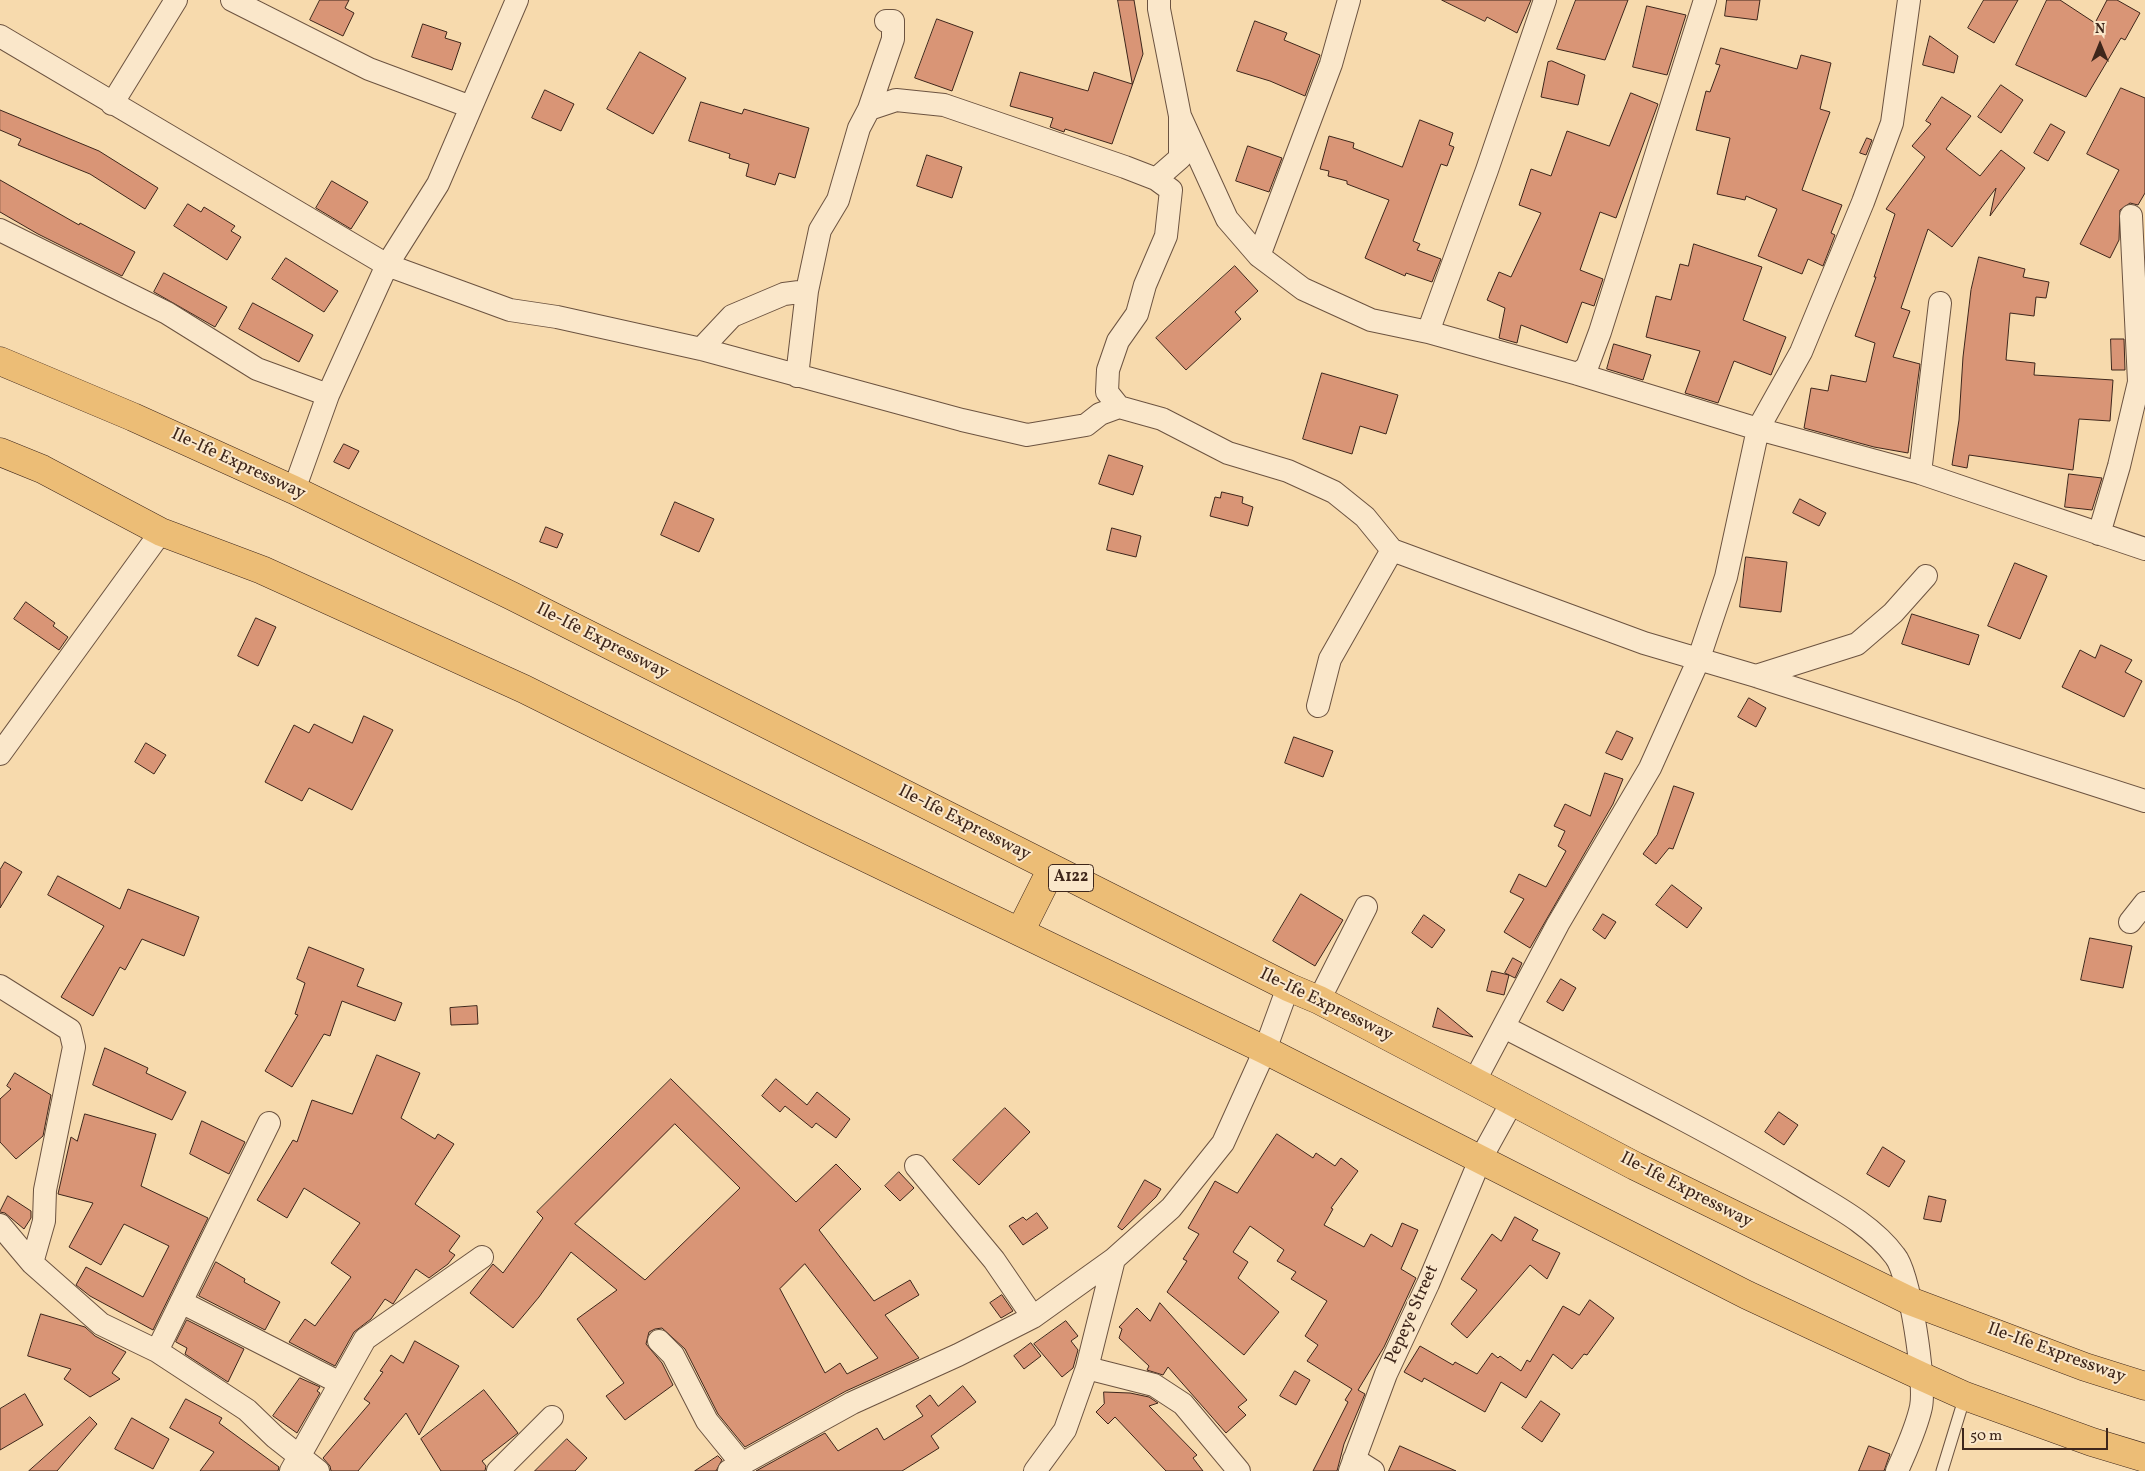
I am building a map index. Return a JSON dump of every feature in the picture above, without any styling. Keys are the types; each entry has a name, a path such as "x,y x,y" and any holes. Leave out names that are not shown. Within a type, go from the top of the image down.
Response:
{"highway":[{"name":"Ile-Ife Expressway","path":"0,361 133,417 294,490 512,596 1288,987 1319,1000 1660,1179 1910,1301 2085,1367 2145,1386"},
{"path":"0,452 42,469 161,532 262,570 524,689 1265,1050 1747,1294 1923,1377 1965,1396 2092,1442 2145,1458"},
{"path":"1020,932 1052,868"}],"street":[{"path":"112,104 176,0"},
{"path":"232,0 369,69 471,107"},
{"path":"294,490 328,395 387,265 438,184 517,0"},
{"path":"1156,179 1180,158 1180,116 1159,9 1159,0"},
{"path":"1259,256 1331,64 1349,0"},
{"path":"1428,332 1487,170 1545,0"},
{"path":"1578,374 1587,367 1600,332 1705,0"},
{"path":"1474,1082 1558,924 1650,768 1698,661 1726,577 1758,429 1801,352 1863,202 1892,123 1909,0"},
{"path":"797,376 807,291 820,230 838,200 859,128 869,109 893,39 893,21 886,21"},
{"path":"0,36 387,265 510,310 557,317 701,350 962,420 1027,435 1086,425 1100,414 1119,407"},
{"path":"869,109 896,100 944,105 1156,179 1171,190 1166,236 1145,285 1137,314 1118,341 1108,370 1107,392 1119,407 1162,419 1228,453 1288,471 1334,492 1365,517 1392,550 1644,643 1698,661 1756,676 2145,801"},
{"path":"1180,116 1227,218 1259,256 1312,293 1371,320 1428,332 1578,374 1758,429 1920,473 2145,549"},
{"path":"2099,534 2142,382 2131,216"},
{"path":"0,230 166,313 257,368 328,395"},
{"path":"701,350 732,316 784,294 807,291"},
{"path":"1920,473 1940,303"},
{"path":"0,754 161,532"},
{"path":"1318,706 1330,658 1392,550"},
{"path":"1756,676 1856,644 1893,613 1926,576"},
{"path":"2130,922 2145,903"},
{"path":"1319,1000 1366,907"},
{"path":"0,986 70,1030 74,1047 46,1190 44,1221 32,1263"},
{"path":"659,1341 673,1355 707,1421 736,1468 852,1403 958,1355 1032,1316 1114,1259 1171,1208 1223,1143 1265,1050 1288,987"},
{"path":"1504,1027 1728,1143 1866,1226 1897,1257 1910,1301 1923,1377 1921,1406 1911,1440 1897,1471"},
{"name":"Pepeye Street","path":"1352,1465 1386,1374 1428,1284 1480,1160 1512,1102"},
{"path":"157,1351 269,1124"},
{"path":"916,1166 994,1260 1032,1316"},
{"path":"0,1225 32,1263 101,1324 157,1351 247,1410 275,1437 295,1463 318,1471"},
{"path":"295,1463 365,1340 482,1257"},
{"path":"1035,1471 1065,1430 1087,1368 1114,1259"},
{"path":"181,1302 340,1384"},
{"path":"1087,1368 1154,1385 1183,1404 1239,1471"},
{"path":"498,1471 552,1417"},
{"path":"1352,1465 1373,1471"}],"lane":[{"path":"1942,1471 1965,1396"}],"building":[{"path":"320,0 349,0 345,8 354,13 343,36 310,20"},
{"path":"1118,0 1134,0 1143,54 1112,144 1065,129 1064,132 1050,127 1053,118 1010,106 1020,72 1088,91 1094,72 1132,84"},
{"path":"1442,0 1531,0 1517,33 1487,17 1485,21"},
{"path":"1576,0 1628,0 1605,60 1557,49"},
{"path":"1727,0 1760,0 1757,20 1725,16"},
{"path":"1984,0 2018,0 1994,43 1968,28"},
{"path":"2047,0 2060,0 2095,23 2107,0 2117,0 2140,13 2125,40 2121,38 2086,97 2016,65"},
{"path":"1647,6 1686,15 1667,75 1633,67"},
{"path":"937,19 973,32 952,91 915,78"},
{"path":"1255,21 1287,33 1284,40 1320,55 1305,96 1270,81 1237,71"},
{"path":"423,24 447,32 445,38 461,43 452,70 412,57"},
{"path":"1930,36 1958,56 1954,73 1923,65"},
{"path":"1721,48 1797,69 1801,55 1831,63 1820,109 1830,112 1802,190 1842,205 1831,233 1835,235 1823,266 1808,259 1802,274 1758,256 1777,209 1746,196 1745,200 1717,194 1730,138 1696,130 1706,91 1710,92 1720,65 1716,64"},
{"path":"640,52 686,78 653,134 607,109"},
{"path":"1552,61 1585,75 1578,105 1541,97 1548,62"},
{"path":"2001,85 2023,100 2001,133 1978,117"},
{"path":"2121,88 2145,98 2145,193 2138,205 2130,203 2120,210 2119,240 2110,258 2080,244 2119,170 2087,154"},
{"path":"545,90 574,104 561,131 532,118"},
{"path":"1631,93 1658,104 1616,218 1600,212 1580,270 1603,279 1594,306 1582,302 1567,343 1521,325 1517,343 1499,338 1505,308 1487,300 1499,272 1511,277 1541,213 1519,205 1531,169 1551,176 1567,131 1609,146"},
{"path":"1942,97 1971,116 1946,149 1980,176 2001,150 2025,168 1990,216 1996,188 1952,247 1928,229 1901,308 1910,311 1893,357 1920,364 1908,453 1874,447 1804,428 1811,388 1828,391 1831,375 1866,382 1875,343 1855,336 1876,277 1874,277 1895,214 1886,209 1925,157 1912,146 1931,124 1926,121"},
{"path":"701,102 742,114 744,109 809,128 795,178 779,173 775,185 746,176 749,164 729,158 730,154 689,141"},
{"path":"0,110 99,151 158,188 145,209 90,174 18,145 21,139 0,130"},
{"path":"1420,120 1453,133 1449,145 1454,147 1447,166 1441,164 1413,241 1420,244 1417,250 1441,259 1432,282 1406,273 1405,276 1365,258 1389,200 1347,184 1347,181 1328,176 1329,171 1320,169 1329,136 1354,143 1353,148 1402,167"},
{"path":"2051,124 2065,132 2048,161 2034,153"},
{"path":"1867,138 1872,140 1866,155 1860,153"},
{"path":"1248,146 1282,158 1269,192 1236,181"},
{"path":"927,155 962,167 952,198 917,186"},
{"path":"0,180 79,225 80,223 135,252 122,276 38,234 0,212"},
{"path":"332,181 368,202 351,229 316,208"},
{"path":"188,204 201,212 204,207 235,226 231,231 241,237 227,260 174,226"},
{"path":"1694,244 1762,267 1743,320 1786,337 1771,375 1734,361 1718,403 1685,393 1700,351 1646,337 1656,296 1671,300 1680,264 1688,266"},
{"path":"1979,257 2025,269 2023,277 2049,282 2046,298 2036,297 2034,316 2010,313 2006,360 2035,363 2034,375 2113,380 2110,421 2079,419 2073,470 1969,455 1967,468 1952,465 1959,420 1963,357 1971,290"},
{"path":"286,258 338,291 324,312 272,279"},
{"path":"1235,266 1258,291 1235,312 1241,319 1186,370 1156,338"},
{"path":"164,273 227,307 215,327 154,292"},
{"path":"253,303 313,335 299,362 239,329"},
{"path":"2111,339 2124,339 2125,370 2112,370"},
{"path":"1614,344 1651,355 1643,380 1607,369"},
{"path":"1322,373 1398,395 1386,434 1360,426 1352,454 1303,439"},
{"path":"344,444 359,451 349,469 334,462"},
{"path":"1109,455 1143,466 1133,495 1099,484"},
{"path":"2069,474 2102,478 2092,510 2065,507"},
{"path":"1222,492 1243,497 1242,503 1253,507 1248,526 1210,516 1215,497 1220,498"},
{"path":"1800,499 1826,513 1819,526 1793,513"},
{"path":"675,502 714,519 699,552 661,535"},
{"path":"546,527 563,534 557,548 540,542"},
{"path":"1112,528 1141,536 1136,557 1107,550"},
{"path":"1746,557 1787,562 1781,612 1740,607"},
{"path":"2015,563 2047,576 2020,639 1988,626"},
{"path":"26,602 55,623 53,626 68,637 59,650 14,619"},
{"path":"1912,614 1979,635 1969,665 1902,644"},
{"path":"256,618 276,627 258,666 238,656"},
{"path":"2101,645 2132,660 2125,672 2142,681 2124,717 2062,687 2080,650 2095,658"},
{"path":"1749,698 1766,708 1756,727 1738,717"},
{"path":"364,716 393,730 352,810 309,788 302,801 265,782 294,725 309,733 314,724 352,743"},
{"path":"1617,731 1633,738 1622,760 1606,753"},
{"path":"1294,737 1333,751 1323,777 1285,763"},
{"path":"146,743 166,755 154,774 135,762"},
{"path":"1605,773 1623,779 1613,804 1530,948 1504,932 1524,899 1510,892 1519,874 1546,887 1566,851 1558,846 1565,831 1554,826 1565,804 1590,816"},
{"path":"1674,786 1694,793 1673,849 1669,848 1656,864 1643,854 1657,835"},
{"path":"5,862 22,872 0,908 0,870"},
{"path":"58,876 120,909 128,889 199,917 184,956 142,939 125,970 120,967 93,1016 61,997 104,926 48,895"},
{"path":"1672,885 1702,908 1687,928 1656,905"},
{"path":"1301,894 1343,920 1315,966 1273,941"},
{"path":"1603,914 1616,922 1605,939 1593,930"},
{"path":"1424,915 1445,930 1432,948 1412,933"},
{"path":"2090,938 2132,946 2123,988 2081,980"},
{"path":"309,947 364,969 357,986 402,1003 395,1021 342,1001 330,1036 324,1034 292,1087 265,1071 298,1015 295,1014 305,983 297,979"},
{"path":"1513,958 1522,963 1515,978 1505,973"},
{"path":"1492,971 1509,975 1504,995 1487,991"},
{"path":"1561,979 1576,988 1563,1011 1547,1002"},
{"path":"477,1006 478,1024 451,1025 450,1008"},
{"path":"1438,1008 1473,1037 1433,1027"},
{"path":"105,1048 148,1068 146,1073 186,1092 172,1120 93,1085"},
{"path":"377,1055 420,1073 401,1118 435,1139 438,1134 454,1144 415,1204 460,1236 449,1251 455,1255 448,1264 429,1278 416,1269 393,1304 385,1299 371,1319 354,1332 335,1366 289,1342 305,1319 315,1326 351,1277 331,1263 360,1223 304,1188 287,1218 257,1200 293,1140 297,1142 312,1100 352,1114"},
{"path":"15,1073 51,1095 43,1136 16,1159 0,1142 0,1099 11,1089 7,1086"},
{"path":"671,1079 796,1202 836,1164 861,1189 819,1230 874,1301 910,1280 919,1295 885,1315 919,1358 846,1391 745,1447 718,1414 685,1349 662,1328 655,1329 649,1332 646,1344 662,1363 673,1385 625,1420 606,1396 624,1383 577,1319 617,1290 571,1252 539,1297 513,1328 470,1293 493,1264 503,1273 543,1218 537,1212","holes":["675,1124 740,1188 645,1280 575,1224","805,1264 878,1358 847,1374 840,1363 825,1373 780,1289"]},
{"path":"776,1079 807,1105 817,1092 850,1119 836,1138 816,1123 812,1128 785,1106 780,1112 762,1096"},
{"path":"1005,1108 1030,1132 979,1185 953,1160"},
{"path":"1779,1112 1798,1125 1784,1145 1765,1132"},
{"path":"85,1114 156,1134 141,1186 208,1218 153,1330 90,1296 76,1285 86,1267 143,1297 169,1246 124,1224 101,1265 69,1247 93,1203 58,1194 71,1137 77,1141"},
{"path":"202,1121 245,1142 229,1174 190,1154"},
{"path":"1277,1134 1313,1158 1316,1153 1335,1166 1341,1158 1358,1171 1331,1208 1333,1209 1324,1225 1364,1247 1371,1234 1392,1247 1402,1223 1418,1230 1401,1269 1416,1278 1384,1347 1358,1390 1365,1394 1344,1444 1337,1471 1313,1471 1348,1402 1345,1400 1352,1389 1307,1361 1318,1345 1305,1336 1327,1301 1291,1279 1296,1272 1277,1261 1284,1250 1250,1226 1233,1252 1248,1262 1238,1278 1279,1312 1244,1355 1167,1292 1187,1261 1183,1259 1199,1234 1188,1228 1215,1181 1237,1193"},
{"path":"1883,1147 1905,1161 1889,1187 1867,1174"},
{"path":"899,1172 914,1188 900,1201 885,1186"},
{"path":"1145,1180 1161,1189 1156,1197 1122,1230 1118,1227"},
{"path":"8,1196 31,1211 31,1218 24,1229 5,1213 0,1212"},
{"path":"1929,1196 1946,1200 1941,1222 1924,1219"},
{"path":"1037,1213 1048,1228 1023,1245 1009,1226 1023,1217 1026,1220"},
{"path":"1515,1217 1538,1230 1532,1240 1560,1253 1547,1279 1530,1265 1467,1338 1451,1324 1477,1290 1461,1279 1492,1234 1501,1241"},
{"path":"216,1262 245,1279 244,1282 280,1302 265,1330 199,1296"},
{"path":"1002,1295 1013,1311 1001,1318 990,1303"},
{"path":"1590,1300 1614,1318 1587,1355 1584,1354 1572,1369 1553,1354 1526,1398 1501,1382 1485,1412 1424,1378 1422,1382 1404,1372 1420,1346 1453,1365 1455,1362 1477,1374 1492,1353 1498,1358 1500,1356 1521,1371 1527,1360 1530,1362 1563,1306 1579,1315"},
{"path":"1160,1303 1247,1400 1238,1407 1246,1415 1226,1433 1168,1367 1163,1375 1147,1370 1149,1366 1119,1338 1122,1329 1119,1327 1137,1308 1150,1321"},
{"path":"41,1314 85,1327 95,1336 126,1352 112,1373 120,1379 90,1397 64,1379 71,1369 28,1356"},
{"path":"187,1320 244,1349 228,1382 185,1354 187,1348 176,1342"},
{"path":"1066,1321 1078,1336 1071,1341 1078,1350 1073,1368 1062,1377 1034,1344"},
{"path":"415,1341 459,1366 419,1435 406,1413 358,1471 331,1471 330,1466 323,1458 370,1403 364,1399 383,1372 380,1371 391,1355 403,1363"},
{"path":"1031,1343 1041,1356 1024,1369 1014,1356"},
{"path":"1295,1371 1310,1380 1296,1405 1280,1396"},
{"path":"300,1378 320,1387 317,1391 320,1393 297,1433 273,1416"},
{"path":"963,1386 976,1402 931,1436 939,1448 902,1471 756,1471 825,1433 838,1451 877,1428 884,1440 923,1416 916,1406 930,1395 938,1406"},
{"path":"484,1390 518,1433 482,1461 486,1466 485,1471 441,1471 421,1439"},
{"path":"1104,1392 1130,1393 1149,1397 1158,1403 1149,1406 1197,1455 1193,1458 1203,1471 1166,1471 1115,1417 1108,1424 1096,1412 1104,1404"},
{"path":"25,1394 43,1425 0,1450 0,1409"},
{"path":"186,1399 222,1418 219,1423 279,1467 278,1471 200,1471 214,1452 170,1428"},
{"path":"1541,1401 1560,1414 1542,1442 1522,1428"},
{"path":"90,1417 97,1424 57,1471 29,1471"},
{"path":"132,1418 169,1439 153,1469 115,1449"},
{"path":"567,1439 587,1458 575,1471 535,1471"},
{"path":"1400,1446 1456,1471 1389,1471"},
{"path":"1869,1446 1890,1454 1884,1471 1859,1471"},
{"path":"718,1456 722,1460 716,1471 695,1471"}]}
